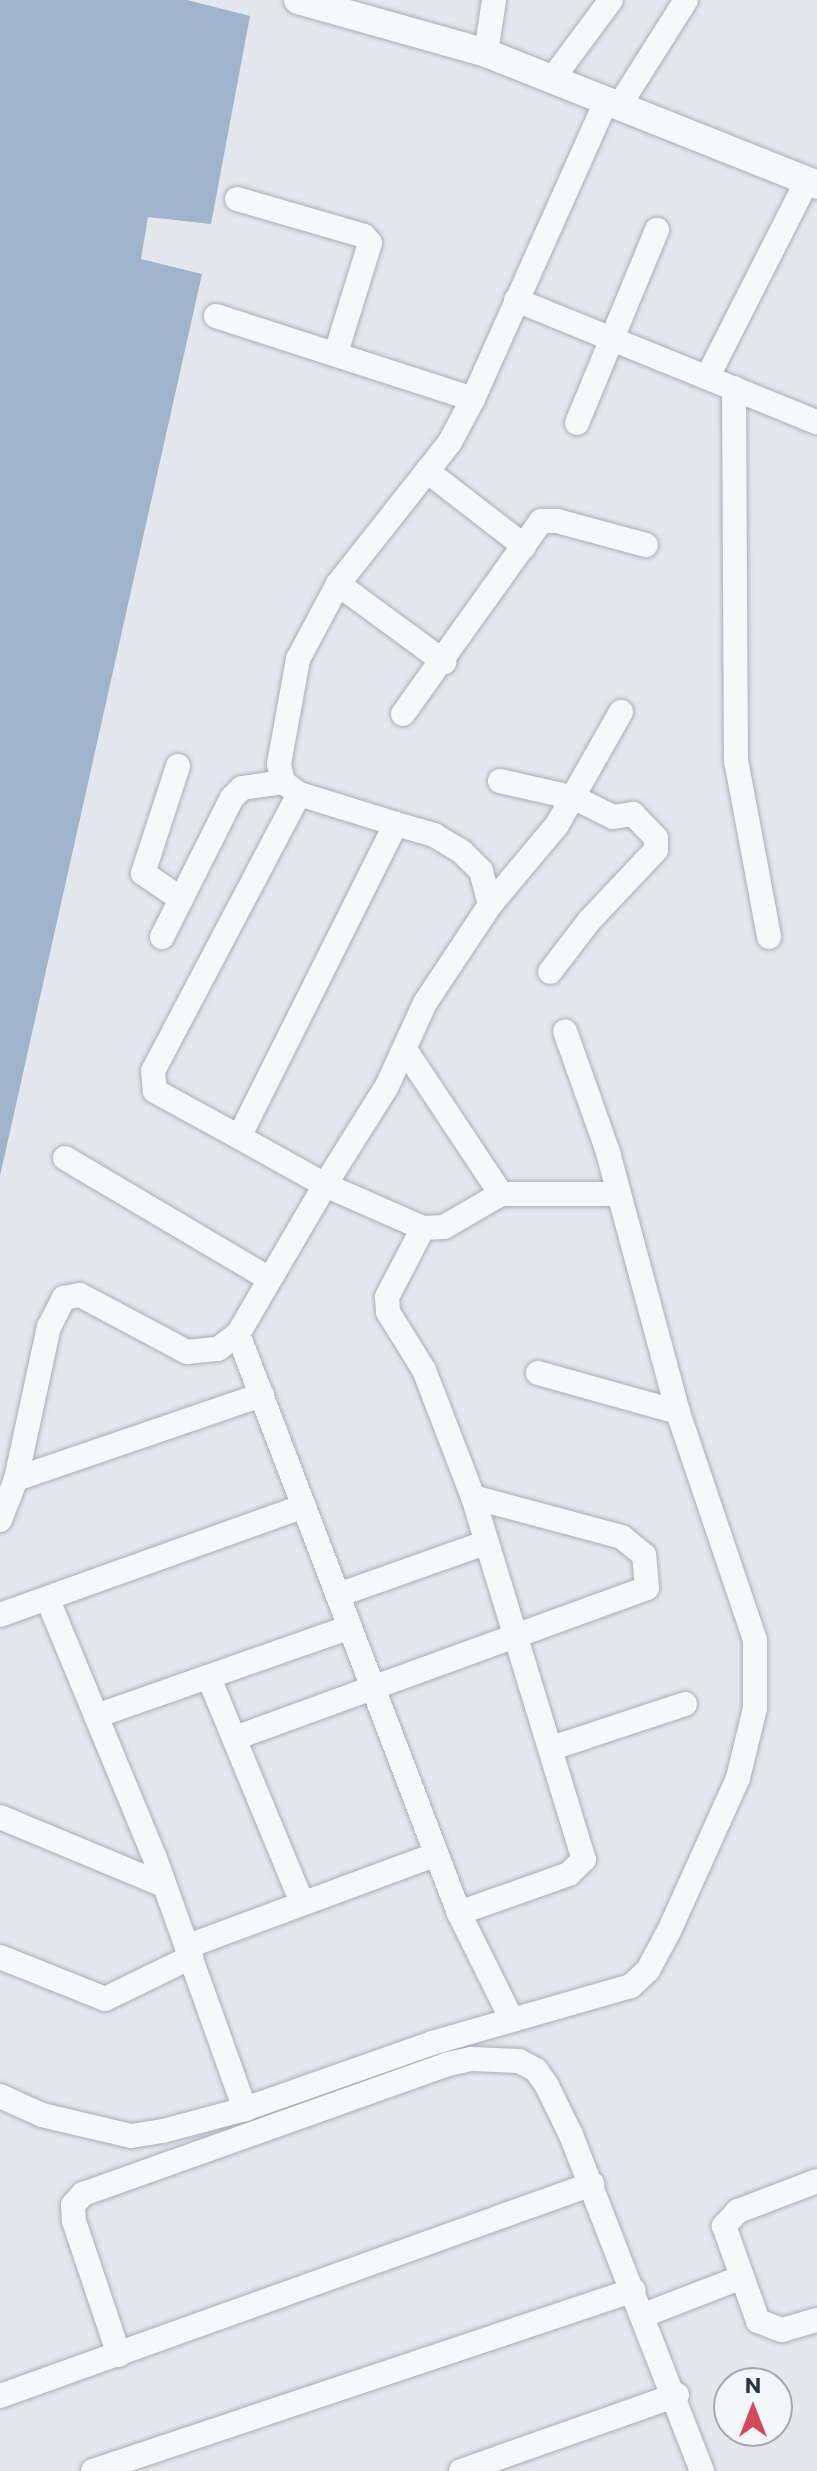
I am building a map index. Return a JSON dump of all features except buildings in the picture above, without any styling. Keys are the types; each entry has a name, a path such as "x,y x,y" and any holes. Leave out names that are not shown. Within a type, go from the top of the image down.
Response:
{"street":[{"path":"298,0 486,53 812,183 708,376"},
{"path":"486,53 494,0"},
{"path":"553,78 611,0"},
{"path":"291,788 279,764 298,659 338,584 427,471 473,399 516,300 612,103 686,0"},
{"path":"237,199 364,236 370,243 336,353"},
{"path":"577,423 657,230"},
{"path":"516,300 817,422"},
{"path":"216,316 473,399"},
{"path":"734,388 736,760 769,937"},
{"path":"427,471 524,546"},
{"path":"403,714 444,662 541,521 549,520 646,545"},
{"path":"338,584 444,662"},
{"path":"0,1520 16,1479 49,1327 64,1298 80,1295 187,1352 218,1349 238,1334 268,1278 406,1051 425,1003 490,905 534,857 575,798 621,712"},
{"path":"178,766 143,873 181,899"},
{"path":"500,781 575,798 613,817 637,816 658,845 550,972"},
{"path":"162,937 232,798 242,788 291,788 434,835 462,852 481,871 490,905"},
{"path":"291,788 153,1071 155,1091 325,1185 423,1228 444,1227 501,1194 617,1194"},
{"path":"239,1137 396,824"},
{"path":"0,2096 42,2115 131,2136 245,2109 512,2020 631,1986 648,1970 705,1861 738,1778 755,1708 755,1640 678,1412 617,1194 565,1031"},
{"path":"406,1051 501,1194"},
{"path":"65,1158 268,1278"},
{"path":"423,1228 387,1297 388,1312 424,1370 473,1497 584,1859 569,1874 459,1913"},
{"path":"238,1334 459,1913 512,2020"},
{"path":"538,1373 678,1412"},
{"path":"16,1479 262,1395"},
{"path":"235,1738 372,1684 642,1592 650,1580 644,1555 622,1537 473,1497"},
{"path":"0,1615 304,1506"},
{"path":"338,1595 485,1543"},
{"path":"48,1600 190,1952 245,2109"},
{"path":"96,1716 350,1627"},
{"path":"209,1678 301,1900"},
{"path":"552,1748 685,1704"},
{"path":"0,1817 163,1885"},
{"path":"0,1957 105,1999 190,1952 301,1900 437,1854"},
{"path":"119,2355 74,2221 73,2205 93,2188 448,2064 485,2059 519,2061 536,2070 592,2184 677,2395 702,2471"},
{"path":"817,2181 730,2217 724,2226 726,2239 758,2321 770,2329 817,2320"},
{"path":"0,2396 592,2184"},
{"path":"644,2315 740,2278"},
{"path":"93,2471 634,2290"},
{"path":"461,2471 677,2395"}],"water":[{"path":"0,0 187,0 250,16 211,224 148,217 141,259 202,274 0,1176"}]}
